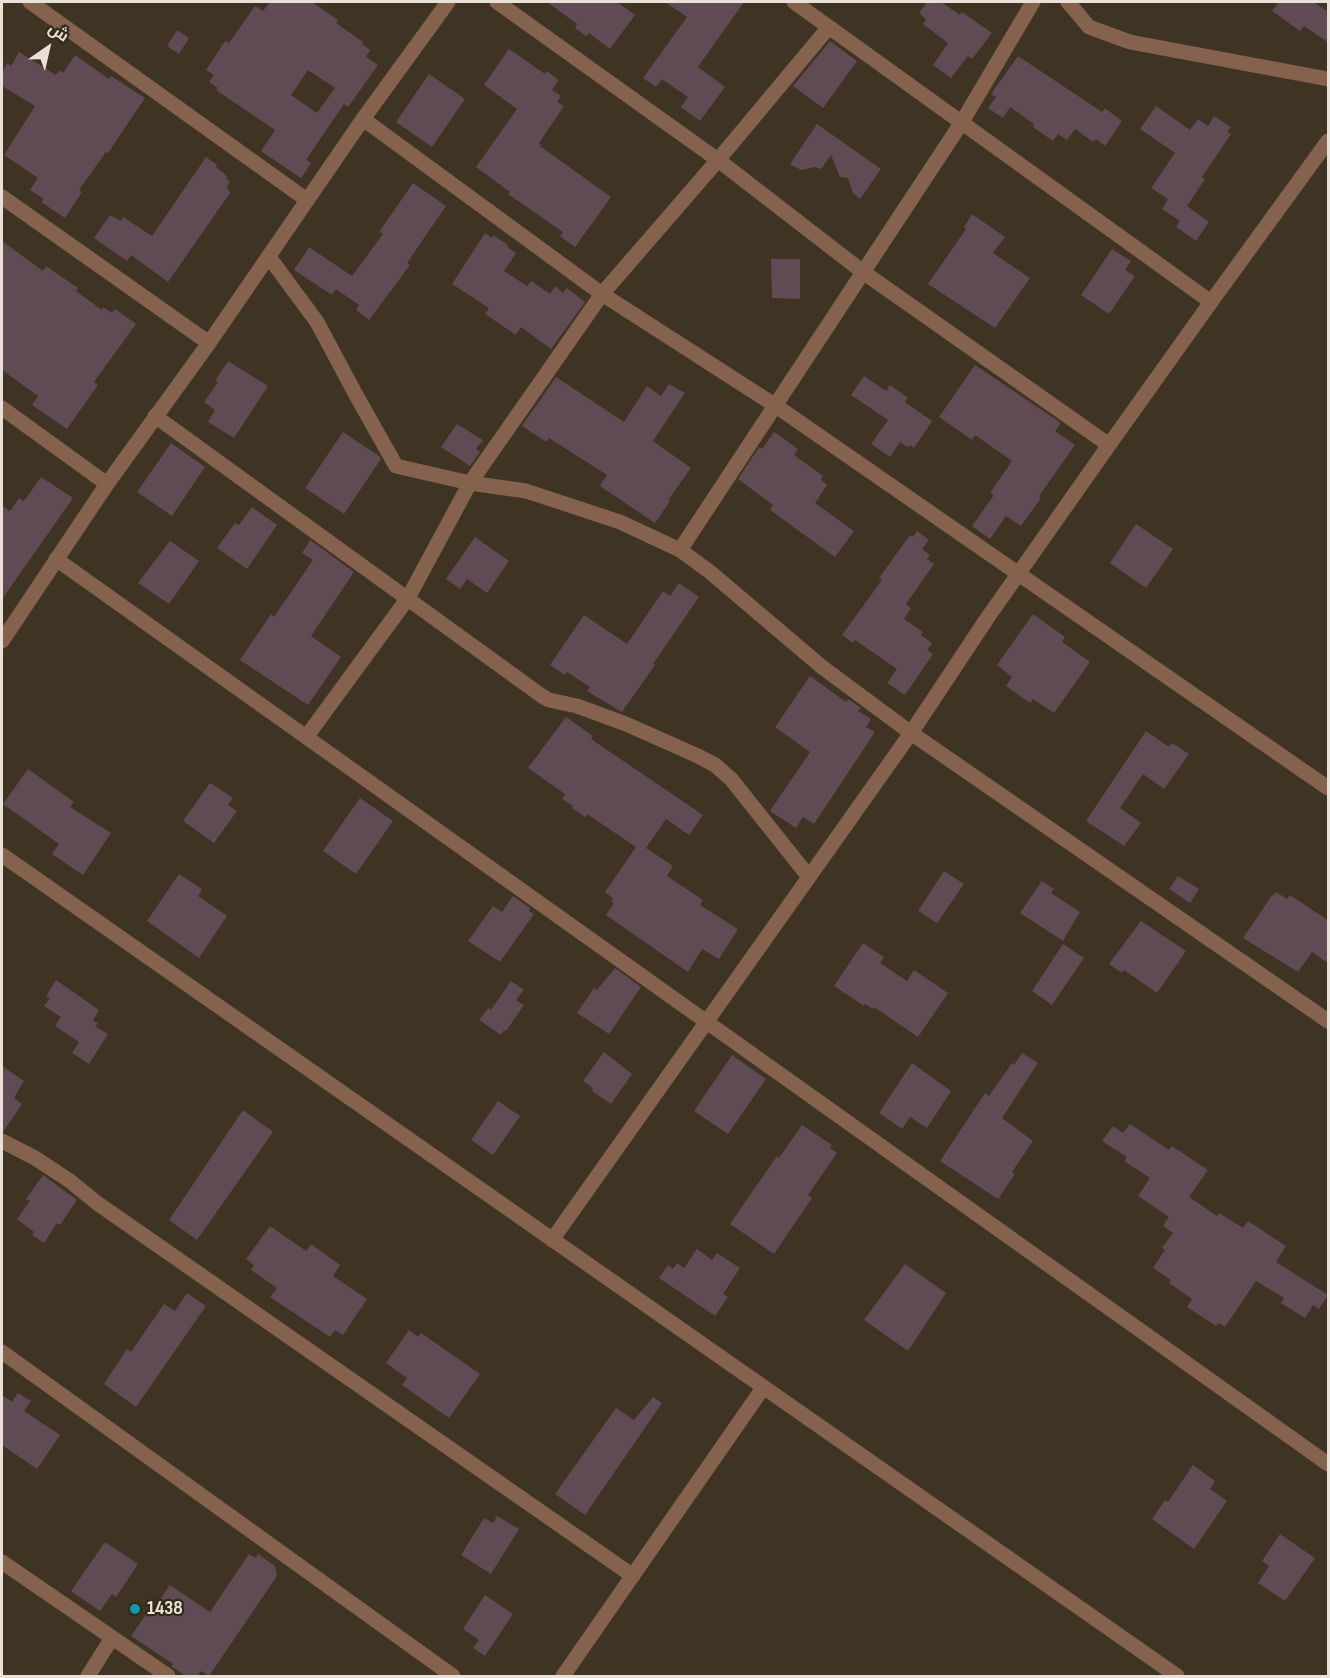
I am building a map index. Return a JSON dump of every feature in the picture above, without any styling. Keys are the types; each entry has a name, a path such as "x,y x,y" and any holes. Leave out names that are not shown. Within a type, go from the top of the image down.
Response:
{"street":[{"path":"30,2 307,200"},
{"path":"4,631 209,343 363,119 448,2"},
{"path":"497,2 718,160 863,272 1109,445"},
{"path":"794,2 1210,302"},
{"path":"680,550 962,122 1033,2"},
{"path":"1068,2 1089,27 1130,42 1329,79"},
{"path":"307,736 408,598 470,483 602,294 829,27"},
{"path":"363,119 602,294 776,406 1329,788"},
{"path":"552,1240 911,733 1019,574 1210,302 1329,141"},
{"path":"2,197 209,343"},
{"path":"269,257 317,322 396,466 470,483 525,491 620,522 680,550 710,572 822,667 911,733 1329,1021"},
{"path":"2,408 107,484"},
{"path":"155,416 542,696 626,724 715,765 731,779 809,877"},
{"path":"56,559 1329,1464"},
{"path":"2,855 1177,1677"},
{"path":"2,1141 35,1158 70,1181 97,1203 633,1576"},
{"path":"2,1352 453,1677"},
{"path":"563,1677 763,1388"},
{"path":"2,1562 168,1677"},
{"path":"88,1677 112,1638"}],"building":[{"path":"270,2 312,2 338,20 336,23 363,42 362,44 370,50 366,57 378,65 348,107 344,104 306,160 311,163 301,178 261,151 275,130 216,90 218,88 209,82 214,75 206,70 225,41 229,43 255,6 263,11","holes":["308,70 335,88 317,113 291,95"]},
{"path":"547,2 617,2 635,15 610,49 589,33 586,36 575,28 577,24"},
{"path":"665,2 744,2 698,67 725,87 700,121 681,107 688,97 662,79 656,87 643,78 687,17"},
{"path":"927,2 941,2 960,15 962,12 992,33 972,59 968,56 951,78 933,65 948,43 923,24 926,19 919,13"},
{"path":"1279,2 1313,2 1329,12 1329,43 1304,26 1300,31 1272,11"},
{"path":"177,30 189,38 179,54 167,46"},
{"path":"830,41 857,61 823,108 793,86"},
{"path":"509,49 545,74 546,71 559,80 552,90 561,96 557,102 564,106 539,143 540,146 611,197 575,247 560,236 563,232 508,194 510,192 476,167 517,109 484,85"},
{"path":"19,52 56,75 60,70 63,73 75,55 109,79 111,76 145,98 108,153 106,152 79,190 82,192 65,218 41,202 44,199 30,190 38,178 4,155 35,106 2,86 2,73 7,63 11,66"},
{"path":"1018,56 1102,112 1105,108 1122,121 1105,146 1096,139 1093,142 1075,129 1067,140 1058,134 1053,141 1010,107 1003,118 988,108 996,97 991,94"},
{"path":"429,74 465,99 432,147 396,122"},
{"path":"1156,106 1190,130 1198,119 1208,126 1214,116 1231,127 1227,132 1231,134 1202,177 1205,179 1187,206 1209,222 1196,241 1176,227 1180,221 1162,209 1168,199 1151,188 1175,153 1140,129"},
{"path":"817,124 881,169 860,199 853,193 848,178 840,177 831,155 821,169 815,167 801,170 790,164"},
{"path":"206,157 227,176 230,182 227,186 230,193 168,282 131,255 127,261 94,238 110,215 121,221 123,217 152,236"},
{"path":"413,183 446,206 407,263 410,265 369,320 356,310 359,305 336,289 332,295 294,270 309,247 352,276 383,234 379,232"},
{"path":"972,214 1005,237 993,253 1030,278 995,328 928,284 966,229 964,227"},
{"path":"485,233 492,238 493,235 516,253 504,271 527,286 531,281 550,294 555,286 563,293 567,288 585,302 551,349 521,327 516,335 485,314 489,308 452,284"},
{"path":"2,241 43,271 46,266 78,288 76,291 102,310 103,307 112,313 115,309 136,324 94,382 98,385 67,429 32,405 38,396 2,370"},
{"path":"1112,249 1131,261 1125,270 1135,276 1109,314 1081,295"},
{"path":"771,259 800,259 800,299 772,298"},
{"path":"228,361 268,386 234,438 208,422 215,410 204,402 218,382 215,381"},
{"path":"975,365 1061,423 1055,431 1075,445 1021,526 1006,516 990,539 972,526 994,495 990,493 1012,461 975,435 972,440 939,417"},
{"path":"864,376 886,391 890,385 908,398 905,402 932,421 914,448 900,442 890,457 871,444 888,420 851,395"},
{"path":"556,377 624,422 647,386 661,396 669,384 685,393 653,441 691,468 655,523 600,486 607,475 549,438 546,442 522,426"},
{"path":"457,424 483,440 476,449 480,452 470,466 441,447"},
{"path":"343,432 381,459 344,514 305,488"},
{"path":"774,432 798,449 794,455 823,476 821,480 827,485 815,503 854,531 835,557 770,510 773,505 738,479 759,447 762,449"},
{"path":"171,443 205,467 172,516 137,492"},
{"path":"41,477 73,498 2,599 2,506 10,511 19,498 24,501"},
{"path":"252,507 277,525 247,569 217,548 235,523 239,525"},
{"path":"1136,524 1173,549 1146,588 1110,563"},
{"path":"917,531 929,540 922,549 930,555 927,559 934,564 906,604 911,608 904,619 923,632 921,635 932,643 927,650 933,654 905,695 887,683 897,669 855,640 853,643 842,635 882,580 879,578 910,535 913,537"},
{"path":"475,537 509,561 487,593 467,579 460,589 446,579"},
{"path":"310,540 354,572 311,636 341,657 308,705 240,660 271,614 274,617 313,560 302,553"},
{"path":"170,541 199,561 169,604 138,583"},
{"path":"679,583 699,597 622,712 587,691 590,687 567,672 565,675 550,665 584,615 627,644 663,591 670,596"},
{"path":"1033,614 1065,637 1062,642 1090,662 1054,713 1033,699 1030,703 1006,686 1012,677 997,665"},
{"path":"810,676 846,702 848,699 861,708 858,711 871,719 866,727 875,732 814,824 803,817 796,828 770,811 810,752 775,727"},
{"path":"566,717 593,736 591,739 703,815 689,835 666,819 646,848 673,866 667,876 703,900 700,905 738,929 719,959 702,949 688,972 606,915 614,903 611,901 613,898 605,892 636,847 587,814 585,817 572,808 573,806 562,799 565,794 528,768"},
{"path":"1146,731 1169,747 1172,743 1189,754 1164,789 1143,774 1120,808 1141,823 1124,846 1086,821"},
{"path":"28,769 74,802 70,807 111,833 83,875 52,854 59,844 3,804"},
{"path":"210,783 233,798 228,805 237,811 214,843 183,821"},
{"path":"360,798 393,821 356,874 323,851"},
{"path":"944,871 964,884 937,923 918,911"},
{"path":"179,874 202,889 198,896 227,916 199,958 147,921"},
{"path":"1178,876 1199,889 1190,903 1169,889"},
{"path":"1042,881 1054,889 1051,893 1080,912 1063,941 1020,913"},
{"path":"1276,892 1287,899 1290,895 1329,921 1329,964 1312,952 1298,972 1243,938"},
{"path":"513,896 530,908 529,911 534,914 500,962 468,941 493,906 502,912"},
{"path":"1141,921 1186,951 1157,993 1124,970 1122,973 1109,964"},
{"path":"863,943 884,957 880,963 907,981 914,970 948,993 918,1037 874,1007 873,1009 865,1004 864,1006 834,986"},
{"path":"1063,944 1084,958 1052,1005 1032,991"},
{"path":"615,968 641,987 609,1034 577,1013 594,988 597,990"},
{"path":"56,980 99,1010 93,1020 98,1023 95,1026 108,1034 89,1064 72,1053 79,1042 55,1026 61,1017 44,1006 50,998 46,996"},
{"path":"511,981 524,990 516,1000 524,1005 501,1035 479,1020 488,1008 491,1010"},
{"path":"604,1052 632,1074 611,1104 592,1091 593,1088 583,1081"},
{"path":"1022,1053 1038,1063 1002,1118 1033,1141 1012,1172 1015,1174 998,1199 940,1161 985,1093 989,1096 1012,1063 1014,1065"},
{"path":"732,1055 766,1079 728,1134 694,1111"},
{"path":"912,1063 951,1091 927,1128 910,1117 902,1129 879,1113"},
{"path":"2,1066 24,1081 14,1098 22,1104 3,1132 2,1131"},
{"path":"498,1101 520,1116 493,1155 471,1140"},
{"path":"243,1110 273,1132 197,1240 169,1220"},
{"path":"1130,1124 1169,1150 1172,1146 1208,1170 1189,1197 1217,1216 1219,1213 1243,1228 1248,1221 1286,1246 1276,1262 1328,1295 1319,1309 1313,1305 1305,1318 1281,1303 1284,1298 1256,1281 1225,1327 1219,1323 1216,1326 1187,1307 1192,1299 1169,1283 1171,1280 1153,1268 1165,1250 1162,1248 1173,1233 1163,1226 1169,1217 1138,1196 1150,1178 1124,1161 1127,1157 1102,1141 1113,1126 1123,1133"},
{"path":"802,1125 832,1145 830,1148 837,1153 808,1195 812,1198 774,1254 730,1224 777,1156 779,1158"},
{"path":"43,1175 77,1200 60,1225 57,1223 44,1243 32,1235 34,1232 17,1219 30,1201 26,1199"},
{"path":"270,1226 306,1251 311,1244 340,1265 333,1276 367,1299 343,1335 335,1330 330,1337 270,1297 277,1288 251,1270 254,1265 246,1259"},
{"path":"697,1249 712,1260 717,1253 740,1268 723,1294 728,1297 715,1316 659,1278 668,1265 673,1269 677,1263 684,1268"},
{"path":"905,1264 946,1293 908,1351 864,1320"},
{"path":"187,1293 206,1306 136,1407 104,1384 127,1349 131,1352 164,1304 175,1311"},
{"path":"409,1330 418,1337 421,1333 480,1374 449,1418 402,1385 407,1378 386,1363"},
{"path":"18,1393 31,1401 24,1411 60,1435 37,1469 2,1445 2,1395 12,1402"},
{"path":"653,1397 662,1403 585,1515 555,1494 616,1408 634,1420"},
{"path":"1193,1465 1215,1481 1210,1489 1227,1501 1194,1549 1152,1519 1165,1500 1168,1502"},
{"path":"497,1516 519,1529 491,1574 461,1555 484,1518 493,1523"},
{"path":"1280,1534 1315,1558 1285,1601 1258,1583 1269,1566 1262,1561"},
{"path":"105,1542 138,1564 116,1597 112,1594 100,1611 71,1591"},
{"path":"249,1554 256,1558 258,1554 275,1566 277,1576 209,1676 201,1671 197,1677 187,1677 171,1666 173,1664 131,1636 170,1585 210,1612"},
{"path":"485,1595 513,1614 485,1656 473,1648 479,1640 463,1629"}],"place":[{"name":"1438","path":"135,1609"}]}
